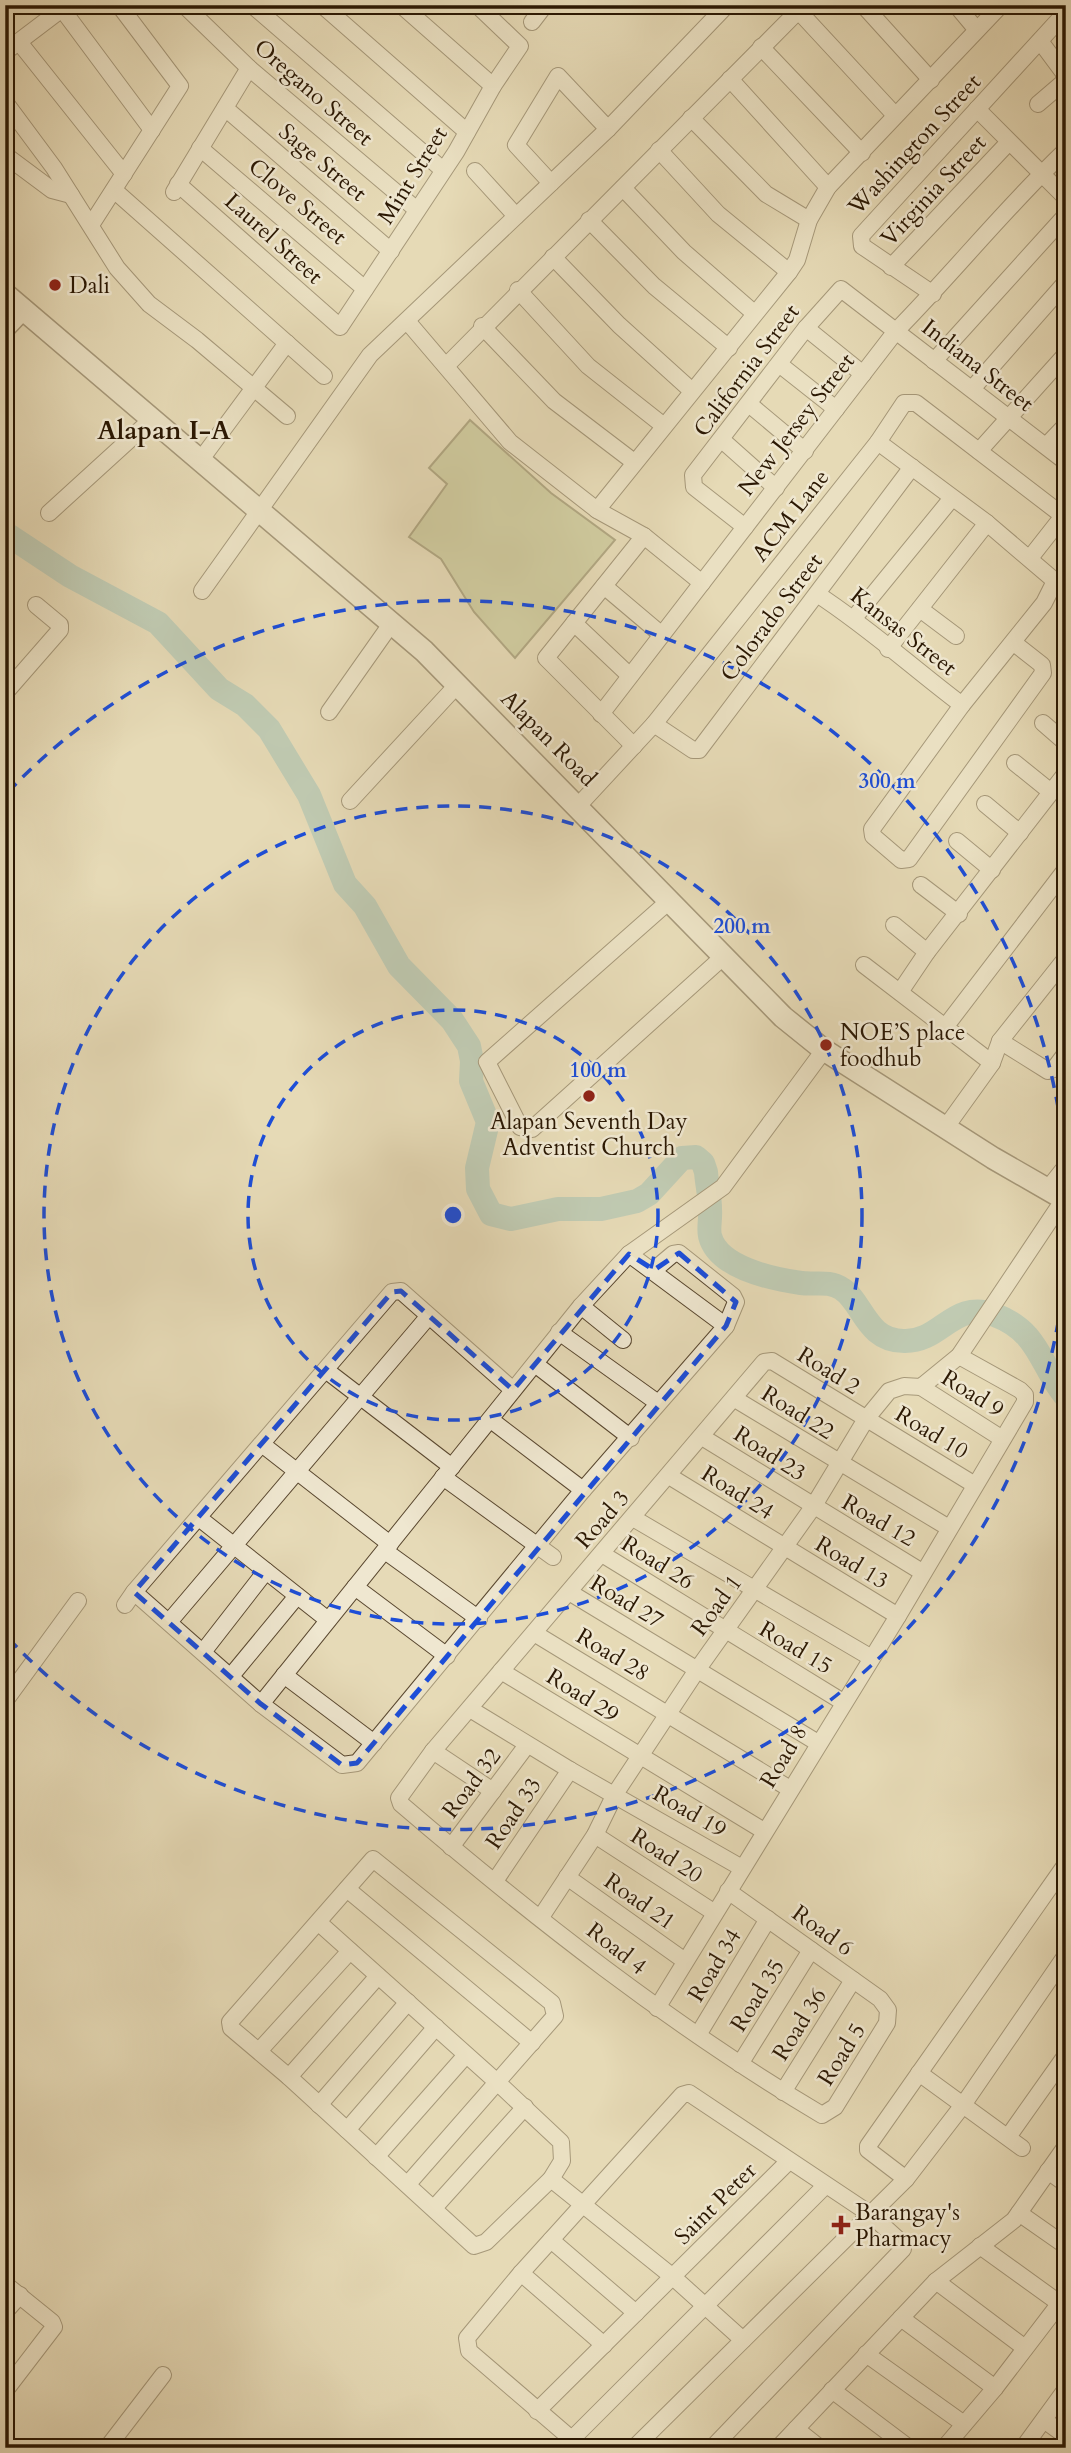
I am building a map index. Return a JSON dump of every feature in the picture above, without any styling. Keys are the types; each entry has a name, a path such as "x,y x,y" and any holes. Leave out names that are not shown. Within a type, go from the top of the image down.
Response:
{"street":[{"path":"91,225 180,86 119,5"},
{"name":"Oregano Street","path":"184,5 248,68 417,210"},
{"path":"322,5 467,132"},
{"path":"401,5 493,86"},
{"name":"Mint Street","path":"340,327 520,46 477,5"},
{"path":"532,22 545,5"},
{"path":"202,591 370,355 608,129 727,5"},
{"path":"863,5 930,80"},
{"path":"956,5 976,29"},
{"path":"597,510 789,272 797,260 809,220 828,187 862,153 894,114 1001,5"},
{"path":"124,174 12,47 65,7 152,130"},
{"path":"446,366 482,326 623,188 799,7 894,114"},
{"path":"260,8 443,170"},
{"name":"Washington Street","path":"933,294 862,246 861,236 1066,12"},
{"path":"1038,104 1066,78 1040,41"},
{"path":"761,47 862,153"},
{"path":"200,148 248,68"},
{"path":"551,183 516,145 558,76 608,129"},
{"path":"730,79 828,187"},
{"path":"5,102 71,195 117,268 149,304 197,340 287,416"},
{"name":"Sage Street","path":"225,108 391,251"},
{"path":"977,109 1008,143 1066,198"},
{"path":"691,118 766,194 809,220"},
{"name":"Virginia Street","path":"891,267 1008,143"},
{"name":"Laurel Street","path":"200,148 175,188 340,327"},
{"name":"Clove Street","path":"200,148 365,289"},
{"path":"659,150 718,214 789,272"},
{"name":"New Jersey Street","path":"601,713 896,331 933,294 1040,173 1066,150"},
{"path":"5,155 52,190 71,195"},
{"path":"475,172 516,216"},
{"path":"623,188 684,252 754,313"},
{"path":"114,190 324,376"},
{"path":"934,361 1066,215"},
{"path":"589,220 654,286 729,348"},
{"path":"553,257 619,325 692,391"},
{"path":"972,389 1066,282"},
{"name":"California Street","path":"745,527 694,487 693,475 806,328 841,289 896,331"},
{"path":"518,290 588,366 664,426"},
{"name":"Alapan Road","path":"5,294 458,684 783,1017 824,1050 1059,1196"},
{"path":"5,327 22,310"},
{"path":"407,321 510,442 597,510 643,536 702,583"},
{"path":"482,326 554,401 634,462"},
{"path":"806,328 863,374"},
{"name":"Indiana Street","path":"896,331 1066,461"},
{"path":"199,462 287,343"},
{"path":"979,451 1066,354"},
{"path":"779,364 836,410"},
{"name":"ACM Lane","path":"579,806 654,724 878,442 904,403 916,403 1064,517"},
{"path":"749,404 805,451"},
{"path":"49,513 151,420"},
{"path":"1046,446 1066,425"},
{"path":"722,440 776,488"},
{"path":"878,442 987,523 1055,582 1054,588 1014,643 961,705 872,828 873,836 901,860 909,859 1043,673 1042,664 1014,643"},
{"name":"Colorado Street","path":"654,724 693,750 699,750 912,467"},
{"path":"854,618 953,498"},
{"path":"1030,558 1064,517"},
{"path":"888,649 987,523"},
{"path":"634,746 546,658 643,536"},
{"path":"604,586 662,635"},
{"name":"Kansas Street","path":"817,594 854,618 888,649 961,705"},
{"path":"5,693 60,630 60,625 36,605"},
{"path":"920,609 956,636"},
{"path":"575,623 629,675"},
{"path":"329,712 391,624"},
{"path":"349,801 458,684"},
{"path":"1043,723 1066,743"},
{"path":"1015,763 1051,792"},
{"path":"900,992 927,952 1066,773"},
{"path":"985,804 1020,834"},
{"path":"957,841 992,870"},
{"path":"946,1026 1066,869"},
{"path":"921,885 959,914"},
{"path":"668,902 487,1062 520,1127 532,1129 723,957"},
{"path":"894,925 927,952"},
{"path":"946,1127 992,1063 1000,1041 1066,958"},
{"path":"864,965 992,1063"},
{"path":"1000,1041 1048,1071 1054,1069 1066,1053"},
{"path":"261,1704 581,1306 629,1254 723,1187 824,1050"},
{"path":"921,1387 958,1356 999,1299 1059,1196 1066,1166"},
{"path":"629,1254 726,1326"},
{"path":"513,1390 401,1292 392,1292 130,1599 169,1622 261,1704 342,1765 357,1763 480,1619 546,1552 583,1490 726,1326 736,1302 733,1296 690,1262 679,1254 673,1254 654,1270"},
{"path":"581,1306 622,1340"},
{"path":"169,1622 295,1470 428,1317"},
{"path":"559,1332 658,1402"},
{"name":"Road 8","path":"657,2008 870,1657 898,1616 1001,1438 1025,1402 1025,1395 958,1356"},
{"name":"Road 3","path":"398,1798 433,1751 768,1360"},
{"name":"Road 2","path":"768,1360 866,1419"},
{"path":"535,1364 631,1438"},
{"path":"327,1371 546,1552"},
{"name":"Road 1","path":"541,1917 595,1835 615,1794 697,1670 813,1507 866,1419 889,1391 904,1386 921,1387"},
{"name":"Road 9","path":"921,1387 1001,1438"},
{"name":"Road 22","path":"735,1399 838,1463"},
{"name":"Road 10","path":"866,1419 975,1485"},
{"path":"491,1420 583,1490"},
{"name":"Road 23","path":"702,1437 813,1507"},
{"path":"262,1445 480,1619"},
{"path":"838,1463 948,1528"},
{"name":"Road 24","path":"669,1476 783,1547"},
{"name":"Road 12","path":"813,1507 922,1572"},
{"path":"199,1518 328,1620"},
{"path":"633,1518 870,1657"},
{"name":"Road 13","path":"783,1547 898,1616"},
{"name":"Road 26","path":"602,1554 725,1631"},
{"path":"203,1652 266,1571"},
{"path":"355,1587 447,1656"},
{"name":"Road 27","path":"569,1592 818,1743"},
{"path":"231,1676 297,1595"},
{"path":"5,1700 78,1601"},
{"name":"Road 15","path":"725,1631 843,1702"},
{"name":"Road 28","path":"534,1633 790,1789"},
{"name":"Road 29","path":"502,1671 764,1831"},
{"path":"284,1675 374,1743"},
{"path":"470,1709 527,1745 615,1794"},
{"name":"Road 32","path":"451,1847 527,1745"},
{"path":"433,1751 493,1791"},
{"name":"Road 33","path":"495,1881 570,1770"},
{"name":"Road 19","path":"615,1794 742,1868"},
{"name":"Road 4","path":"398,1798 401,1804 451,1847 657,2008 822,2115"},
{"name":"Road 20","path":"595,1835 715,1913"},
{"path":"318,1922 466,2055 497,2082 525,2107 562,2142 562,2161 551,2179 480,2247 474,2246 289,2077 231,2028 230,2022 370,1860 376,1859 552,2003 555,2016 497,2082 408,2185"},
{"path":"906,2179 868,2150 868,2146 1066,1864"},
{"name":"Road 21","path":"568,1877 685,1961"},
{"path":"347,1889 532,2043"},
{"name":"Road 6","path":"728,1891 880,1999 888,2010"},
{"name":"Road 34","path":"698,2035 768,1919"},
{"name":"Road 35","path":"740,2064 811,1950"},
{"path":"259,2051 350,1951"},
{"path":"634,2448 906,2179 963,2105 1066,1955"},
{"path":"289,2077 378,1976"},
{"name":"Road 36","path":"783,2092 853,1980"},
{"path":"319,2105 408,2002"},
{"name":"Road 5","path":"822,2115 835,2107 887,2023 888,2010"},
{"path":"346,2130 436,2027"},
{"path":"376,2157 466,2055"},
{"path":"1008,2137 1066,2055"},
{"path":"919,2073 1022,2148"},
{"path":"712,2448 904,2249 901,2240 870,2214 689,2093 682,2095 520,2273 467,2338 469,2351 577,2443 705,2304 825,2186"},
{"path":"434,2208 525,2107"},
{"path":"778,2448 936,2281 1019,2213 1066,2146"},
{"name":"Saint Peter","path":"537,2411 789,2161"},
{"path":"1048,2171 1066,2183"},
{"path":"551,2179 673,2277 743,2340"},
{"path":"1019,2213 1066,2246"},
{"path":"551,2240 636,2313"},
{"path":"944,2448 1064,2302 981,2246"},
{"path":"520,2273 604,2345"},
{"path":"936,2281 1025,2347"},
{"path":"5,2284 52,2322 54,2327 5,2391"},
{"path":"5,2312 20,2295"},
{"path":"901,2318 995,2388"},
{"path":"866,2354 964,2424"},
{"path":"107,2448 163,2375"},
{"path":"1023,2448 1066,2389"},
{"path":"832,2390 909,2448"},
{"path":"1044,2420 1066,2436"},
{"path":"796,2429 820,2448"}],"highlighted area":[{"path":"679,1253 736,1302 726,1326 357,1763 342,1765 261,1704 134,1592 392,1292 401,1291 513,1390 629,1254 654,1270"}],"green space":[{"path":"470,420 551,493 615,540 515,658 474,612 441,559 409,537 447,484 429,468"}],"waterway":[{"path":"5,533 70,576 158,623 219,689 245,705 269,729 309,795 345,884 365,906 399,966 452,1020 469,1046 472,1061 471,1081 488,1122 477,1168 478,1189 491,1214 511,1219 558,1209 601,1209 637,1201 649,1194 682,1158 696,1157 703,1163 706,1172 710,1236 715,1247 735,1264 762,1275 801,1283 837,1286 849,1295 873,1328 891,1339 917,1340 968,1312 995,1315 1010,1322 1030,1340 1066,1397"}],"place":[{"name":"Dali","path":"55,285"},
{"name":"NOE’S place foodhub","path":"826,1045"},
{"name":"Alapan Seventh Day Adventist Church","path":"589,1096"},
{"name":"Barangay's Pharmacy","path":"841,2225"}],"district":[{"name":"Alapan I-A","path":"164,430"}]}
